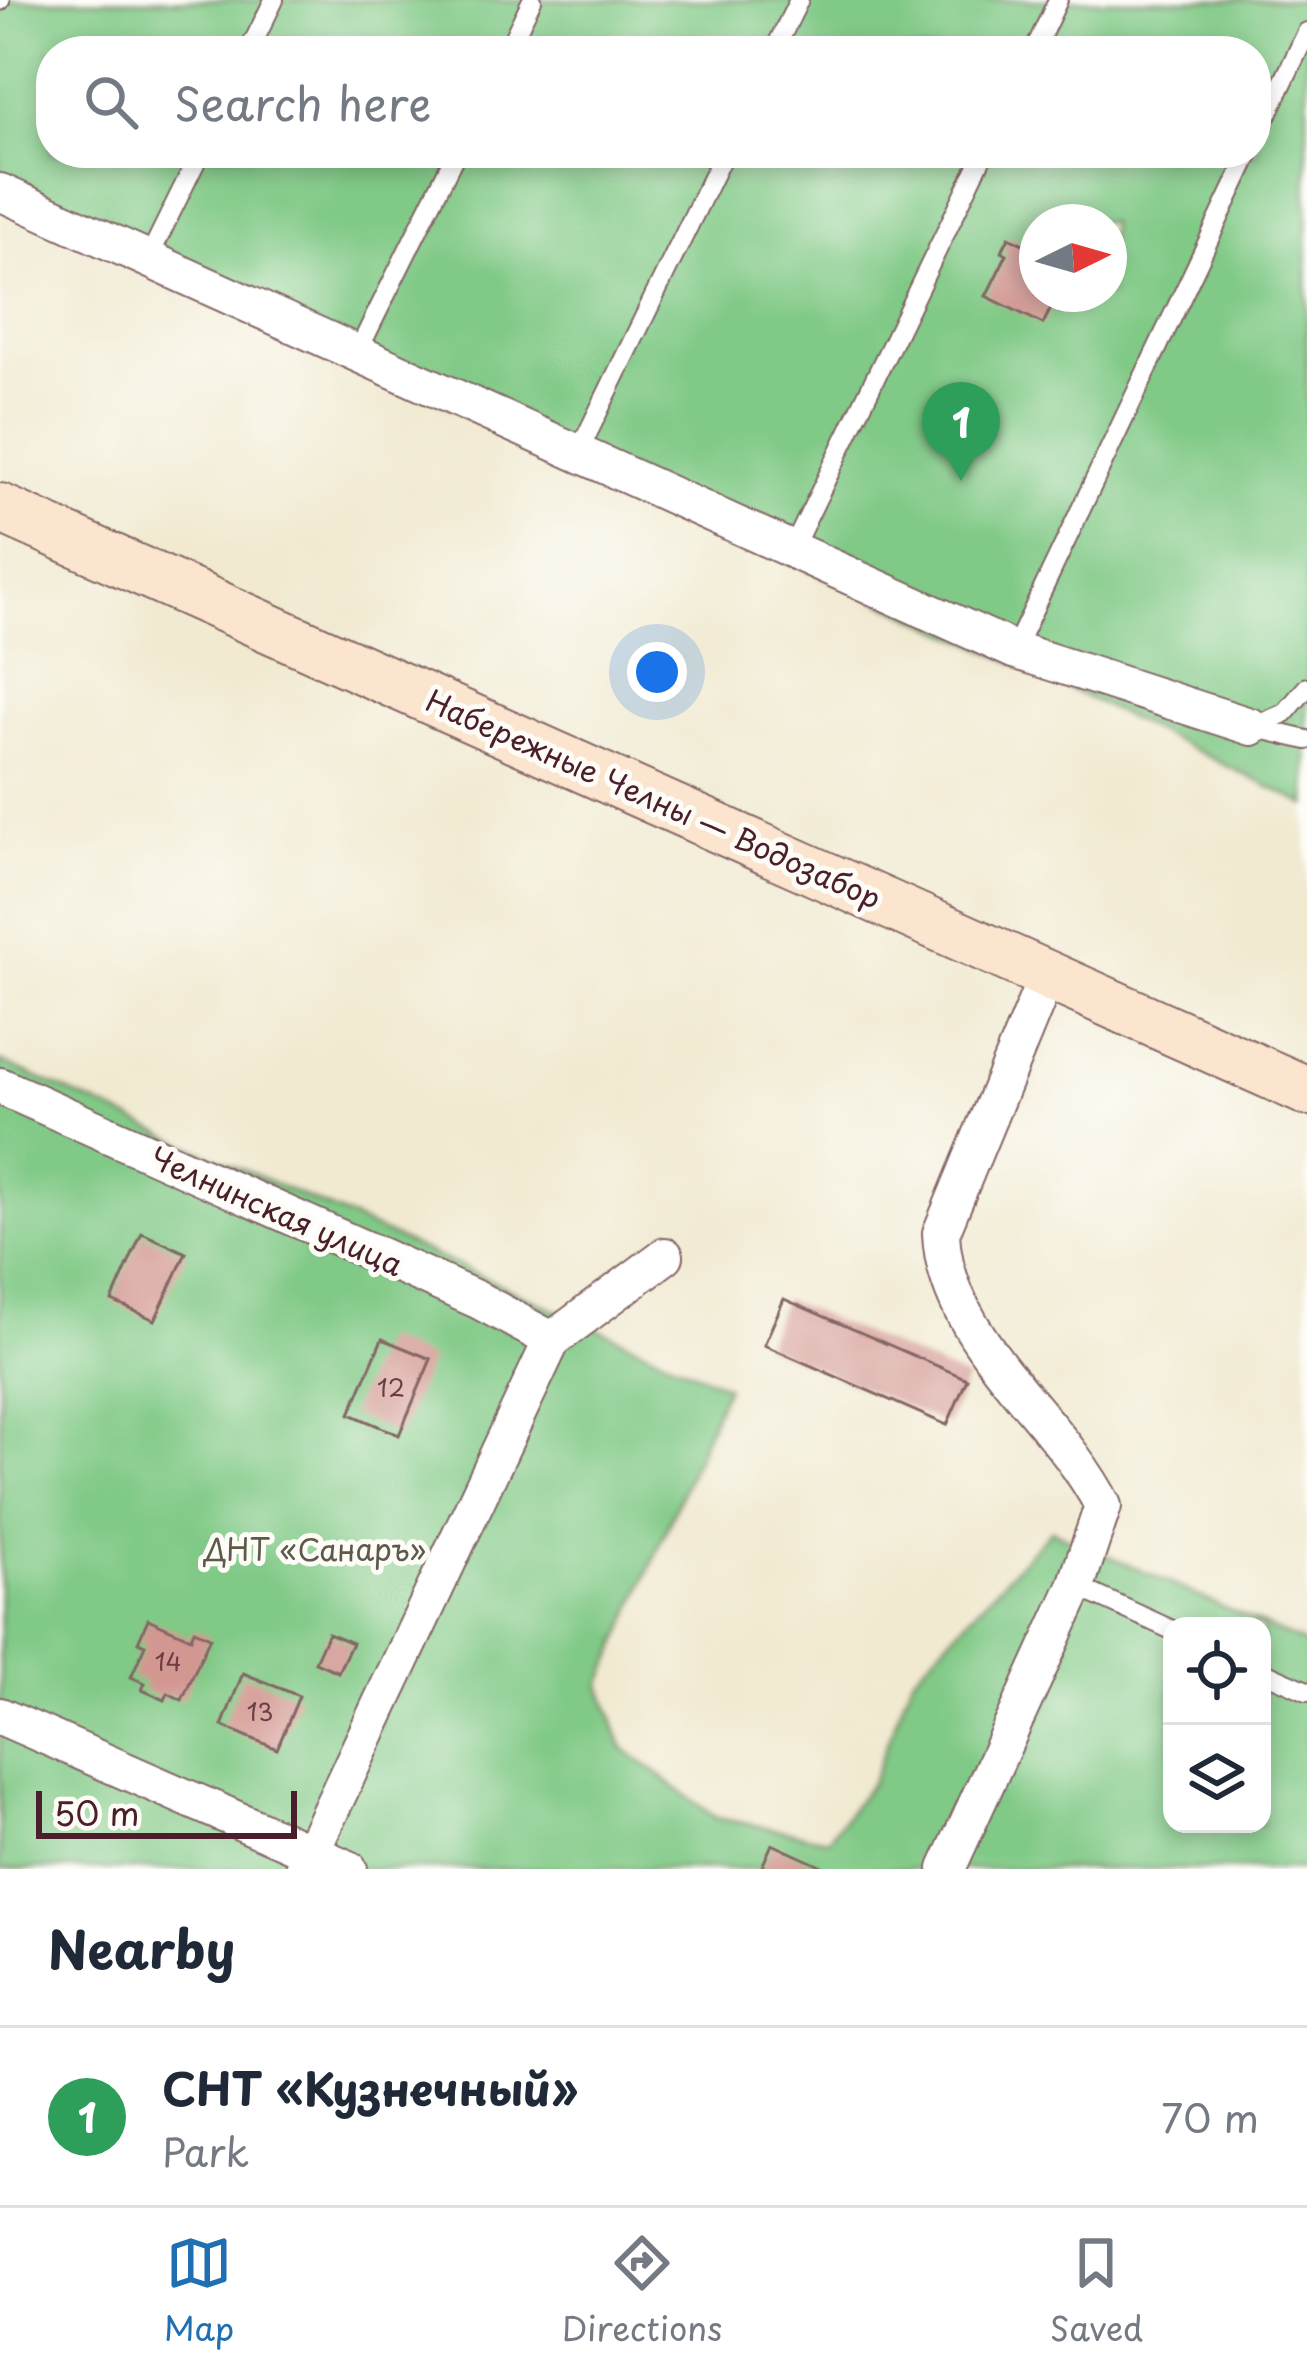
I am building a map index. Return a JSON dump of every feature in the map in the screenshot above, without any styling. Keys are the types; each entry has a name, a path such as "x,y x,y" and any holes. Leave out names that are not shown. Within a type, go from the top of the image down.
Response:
{"main road":[{"name":"Набережные Челны — Водозабор","path":"0,508 1307,1091"}],"street":[{"path":"0,192 1014,650 1252,727"},
{"path":"947,1869 1076,1586 1103,1506 1081,1463 972,1328 942,1268 941,1233 1048,974"},
{"name":"Челнинская улица","path":"0,1086 478,1300 552,1340"},
{"path":"306,1860 552,1340 665,1256"},
{"path":"0,1716 306,1860 350,1869"}],"lane":[{"path":"256,36 274,0"},
{"path":"514,36 532,0"},
{"path":"781,36 799,0"},
{"path":"1041,36 1058,0"},
{"path":"1271,108 1307,32"},
{"path":"148,259 193,168"},
{"path":"357,352 449,168"},
{"path":"578,453 717,168"},
{"path":"791,550 977,168"},
{"path":"1014,650 1243,168"},
{"path":"1252,727 1285,713 1307,687"},
{"path":"1252,727 1307,740"},
{"path":"1076,1586 1163,1626"},
{"path":"1271,1675 1307,1691"}],"green space":[{"path":"0,0 1307,0 1307,805 1026,668 0,201"},
{"name":"ДНТ «Санаръ»","path":"0,1061 726,1386 601,1685 623,1748 716,1818 828,1839 872,1782 912,1678 1051,1530 1245,1617 1163,1617 1163,1833 1271,1833 1271,1629 1307,1645 1307,1869 0,1869"}],"building":[{"path":"1009,237 1019,242 1019,312 1049,312 1043,324 986,296 1007,254 1002,251"},
{"path":"142,1233 186,1253 155,1320 112,1301"},
{"path":"784,1299 967,1379 947,1425 764,1345"},
{"path":"382,1339 431,1359 399,1435 350,1414"},
{"path":"148,1619 191,1638 194,1630 210,1637 182,1700 168,1693 165,1700 142,1690 145,1683 131,1677 145,1645 138,1642"},
{"path":"328,1633 352,1643 338,1672 315,1662"},
{"path":"243,1673 299,1696 277,1749 222,1726"},
{"path":"772,1844 827,1869 761,1869"}],"place":[{"name":"СНТ «Кузнечный»","path":"961,481"}]}
